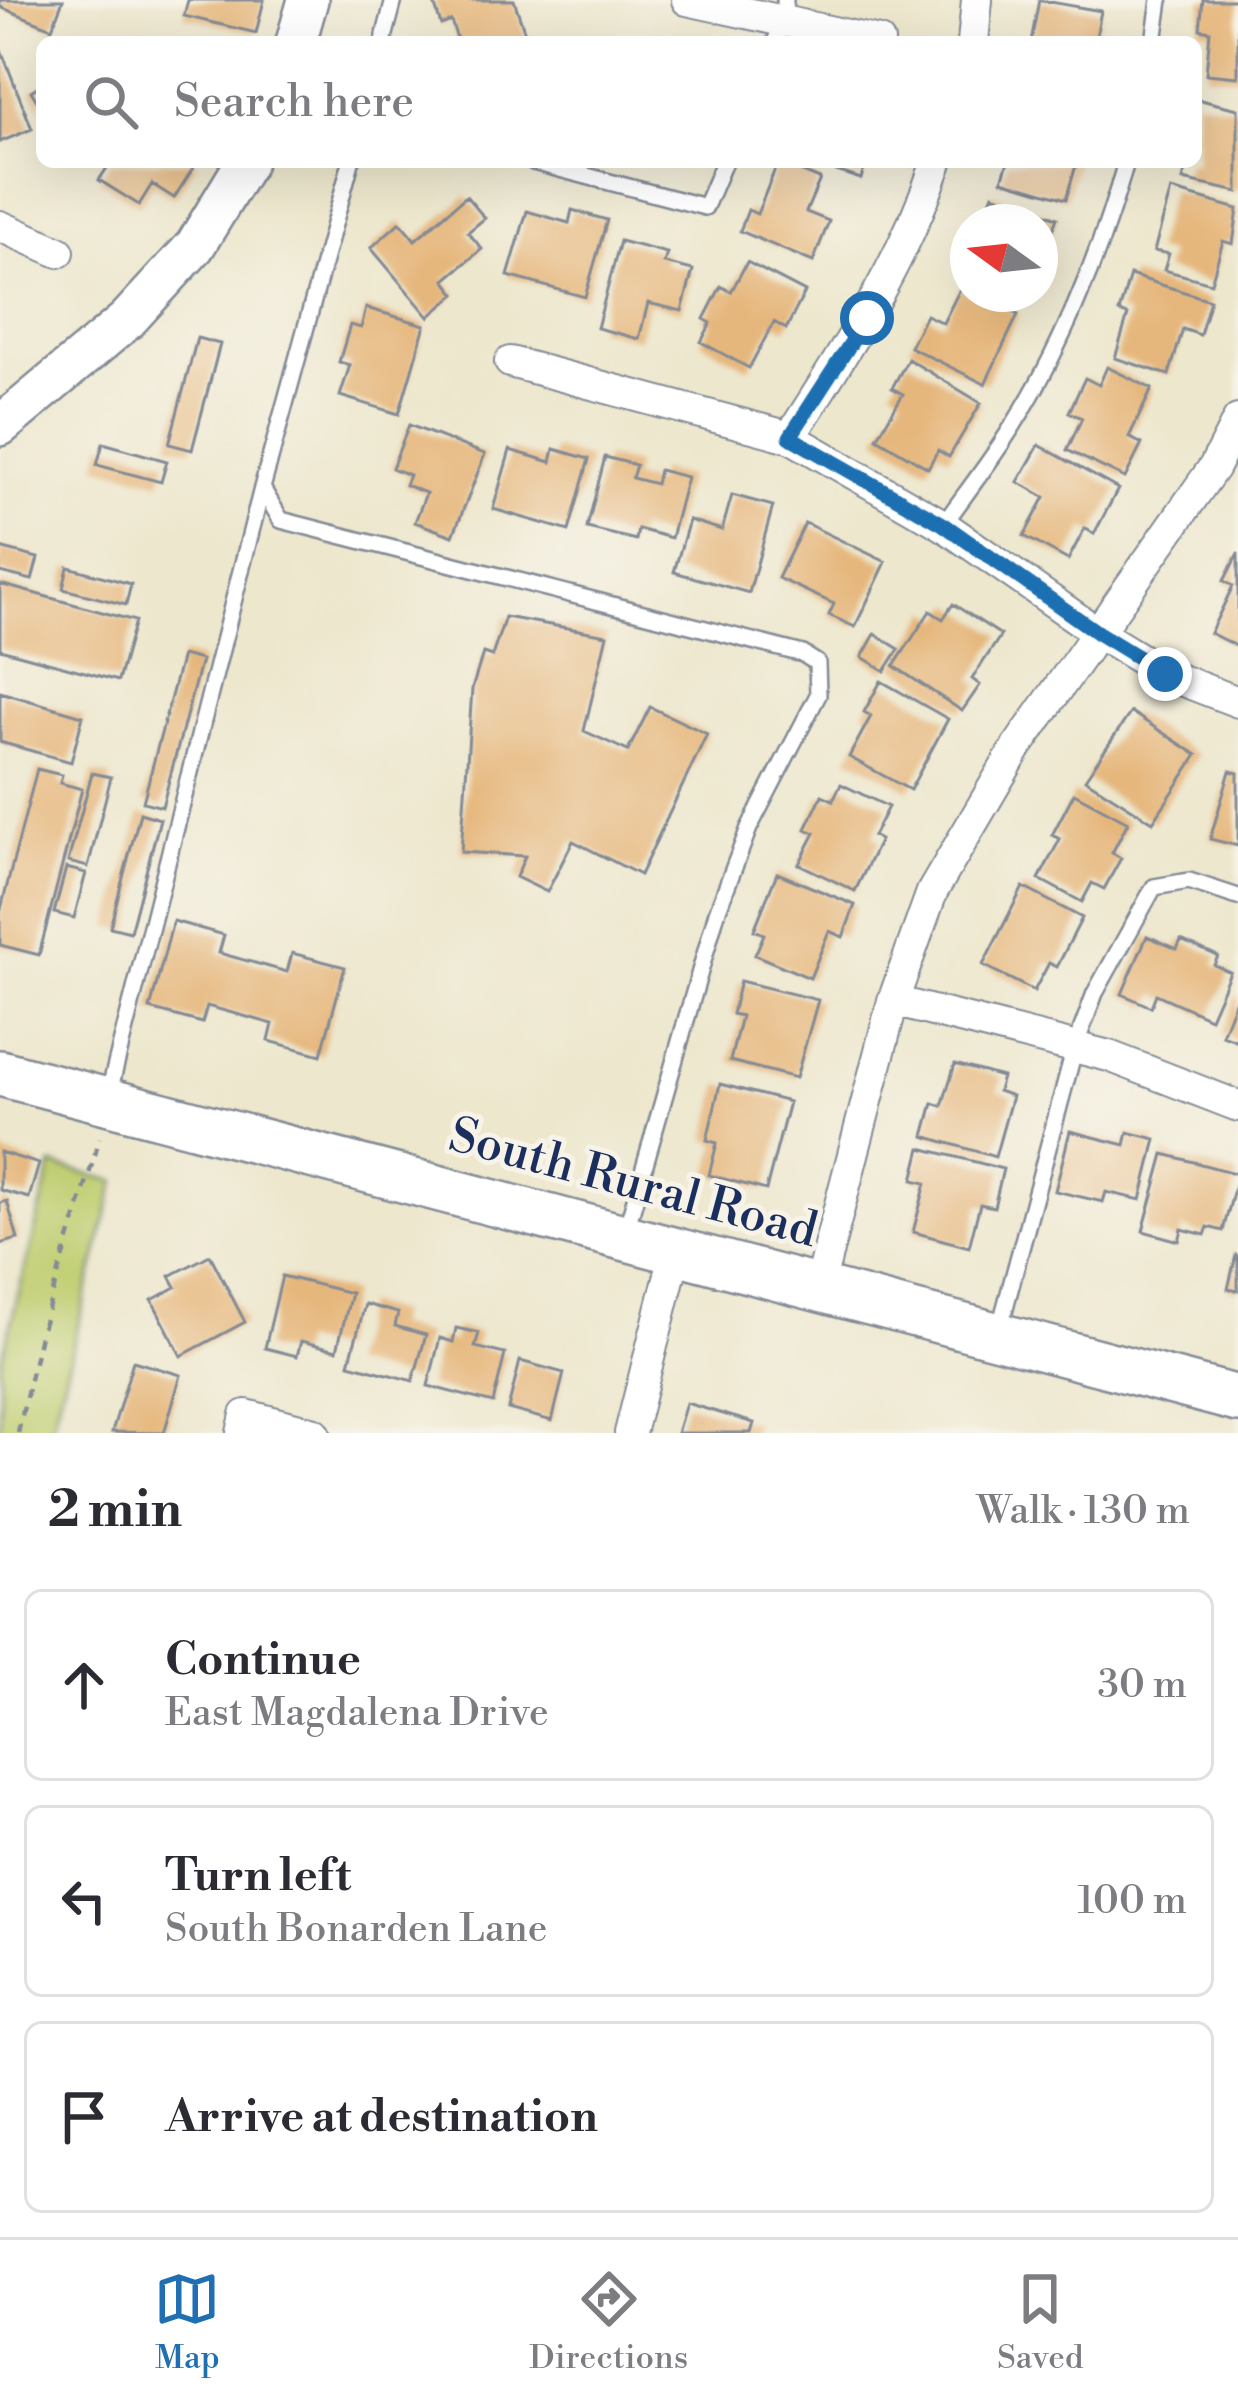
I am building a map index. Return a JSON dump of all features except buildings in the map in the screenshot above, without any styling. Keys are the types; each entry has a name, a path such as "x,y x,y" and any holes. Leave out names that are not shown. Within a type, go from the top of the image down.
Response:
{"main road":[{"name":"South Rural Road","path":"0,1073 1238,1399"}],"street":[{"path":"298,36 308,0"},
{"path":"687,0 851,36"},
{"path":"974,36 977,0"},
{"path":"0,427 127,320 195,246 242,168"},
{"path":"790,437 867,318 919,216 935,168"},
{"path":"0,226 59,252"},
{"path":"510,362 790,437 943,524 1165,674 1238,702"},
{"path":"818,1289 893,1001 912,940 941,875 1017,747 1214,467 1238,420"},
{"path":"893,1001 1075,1047 1147,1069 1238,1106"},
{"path":"631,1433 676,1251"},
{"path":"244,1424 315,1433"}],"lane":[{"path":"385,36 394,0"},
{"path":"1155,36 1160,0"},
{"path":"106,1101 262,488 349,168"},
{"path":"556,168 705,207 721,168"},
{"path":"943,524 1005,438 1073,310 1112,214 1124,168"},
{"path":"262,488 281,520 803,654 817,663 818,695 749,828 717,912 624,1237"},
{"path":"997,1336 1075,1047 1095,993 1154,887 1189,880 1238,897"}],"path":[{"path":"18,1433 40,1335 96,1157"}],"green space":[{"path":"52,1165 116,1181 50,1433 0,1433 0,1365"}],"route":[{"path":"867,318 790,437 943,524 1165,674"}]}
